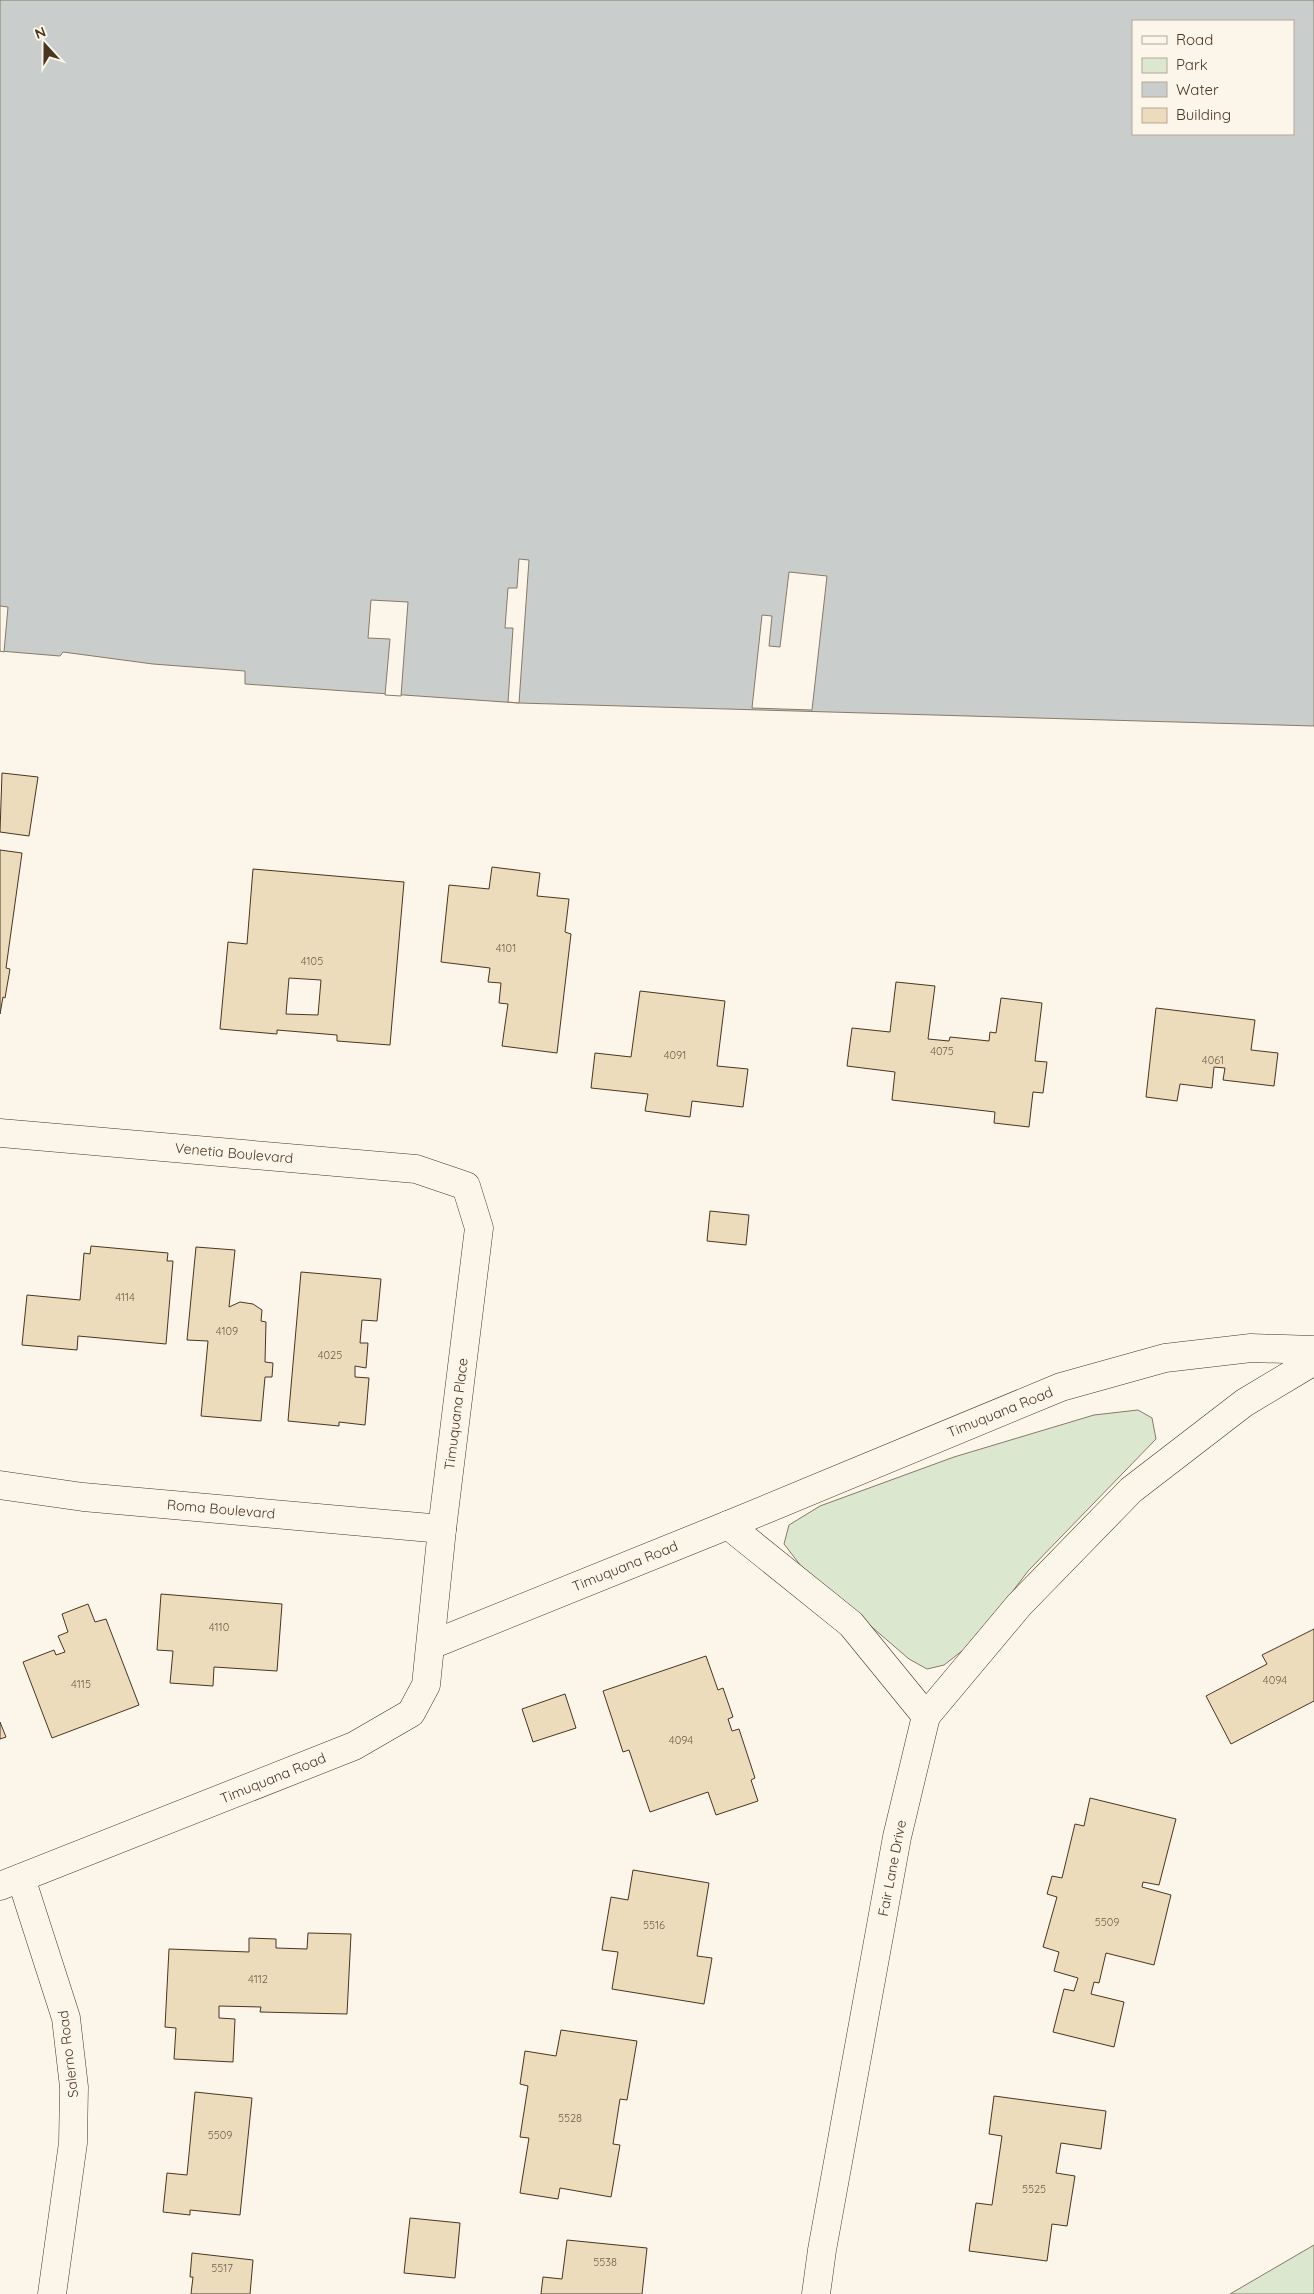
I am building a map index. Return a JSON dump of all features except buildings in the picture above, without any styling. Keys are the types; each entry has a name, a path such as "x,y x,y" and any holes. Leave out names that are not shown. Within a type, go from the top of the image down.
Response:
{"street":[{"name":"Venetia Boulevard","path":"0,1133 416,1169 466,1186"},
{"name":"Timuquana Place","path":"431,1645 442,1528 479,1228 466,1186"},
{"name":"Timuquana Road","path":"10,1882 354,1746 411,1713 426,1685 431,1645 728,1525 1061,1387 1165,1358 1251,1348 1314,1350"},
{"path":"728,1525 851,1624 926,1716 1019,1604 1130,1490 1244,1403 1314,1361"},
{"name":"Roma Boulevard","path":"0,1485 83,1497 442,1528"},
{"name":"Fair Lane Drive","path":"816,2294 822,2250 897,1837 926,1716"},
{"name":"Salerno Road","path":"10,1882 66,2018 74,2087 72,2142 52,2294"}],"green space":[{"path":"1138,1410 1152,1418 1156,1439 1028,1571 976,1640 944,1665 927,1669 909,1659 801,1566 784,1544 789,1525 820,1506 954,1457 1094,1415"},
{"path":"1314,2245 1314,2294 1230,2294"}],"water":[{"path":"0,0 1314,0 1314,726 519,703 245,684 245,671 153,664 63,652 60,656 0,651"}],"pier":[{"path":"519,559 529,560 519,703 508,702 513,628 505,628 508,588 517,588"},
{"path":"789,572 827,576 812,710 752,708 762,615 772,616 769,646 780,647"},
{"path":"371,600 408,602 401,696 385,695 390,639 368,638"},
{"path":"0,606 8,607 4,652 0,651"}]}
